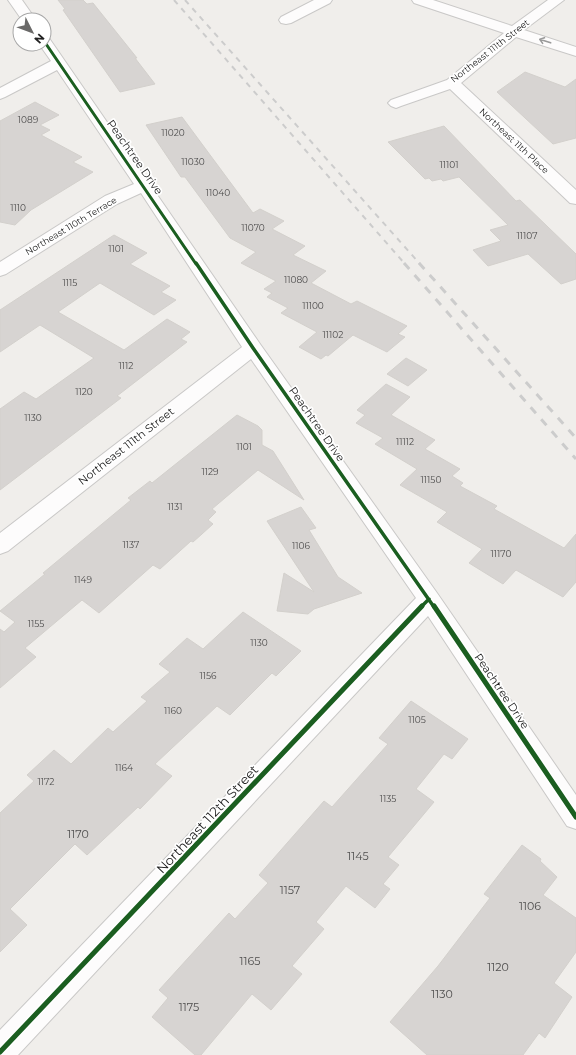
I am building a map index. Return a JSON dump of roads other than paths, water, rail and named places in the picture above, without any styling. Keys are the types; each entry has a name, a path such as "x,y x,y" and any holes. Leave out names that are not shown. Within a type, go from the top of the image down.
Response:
{"street":[{"path":"15,0 23,12"},
{"path":"286,20 325,0"},
{"path":"419,0 576,52"},
{"name":"Northeast 111th Street","path":"396,103 452,83 513,32 557,0"},
{"path":"513,32 529,50 549,58"},
{"name":"Peachtree Drive","path":"51,52 144,186 253,348 429,599 576,818"},
{"path":"0,94 59,63"},
{"name":"Northeast 11th Place","path":"452,83 576,199"},
{"name":"Northeast 110th Terrace","path":"0,270 111,200 144,186"},
{"name":"Northeast 111th Street","path":"0,544 253,348"},
{"name":"Northeast 112th Street","path":"0,1052 429,599"}],"railway":[{"path":"174,0 405,264"},
{"path":"185,0 420,264"},
{"path":"404,263 576,459"},
{"path":"419,263 576,438"}]}
